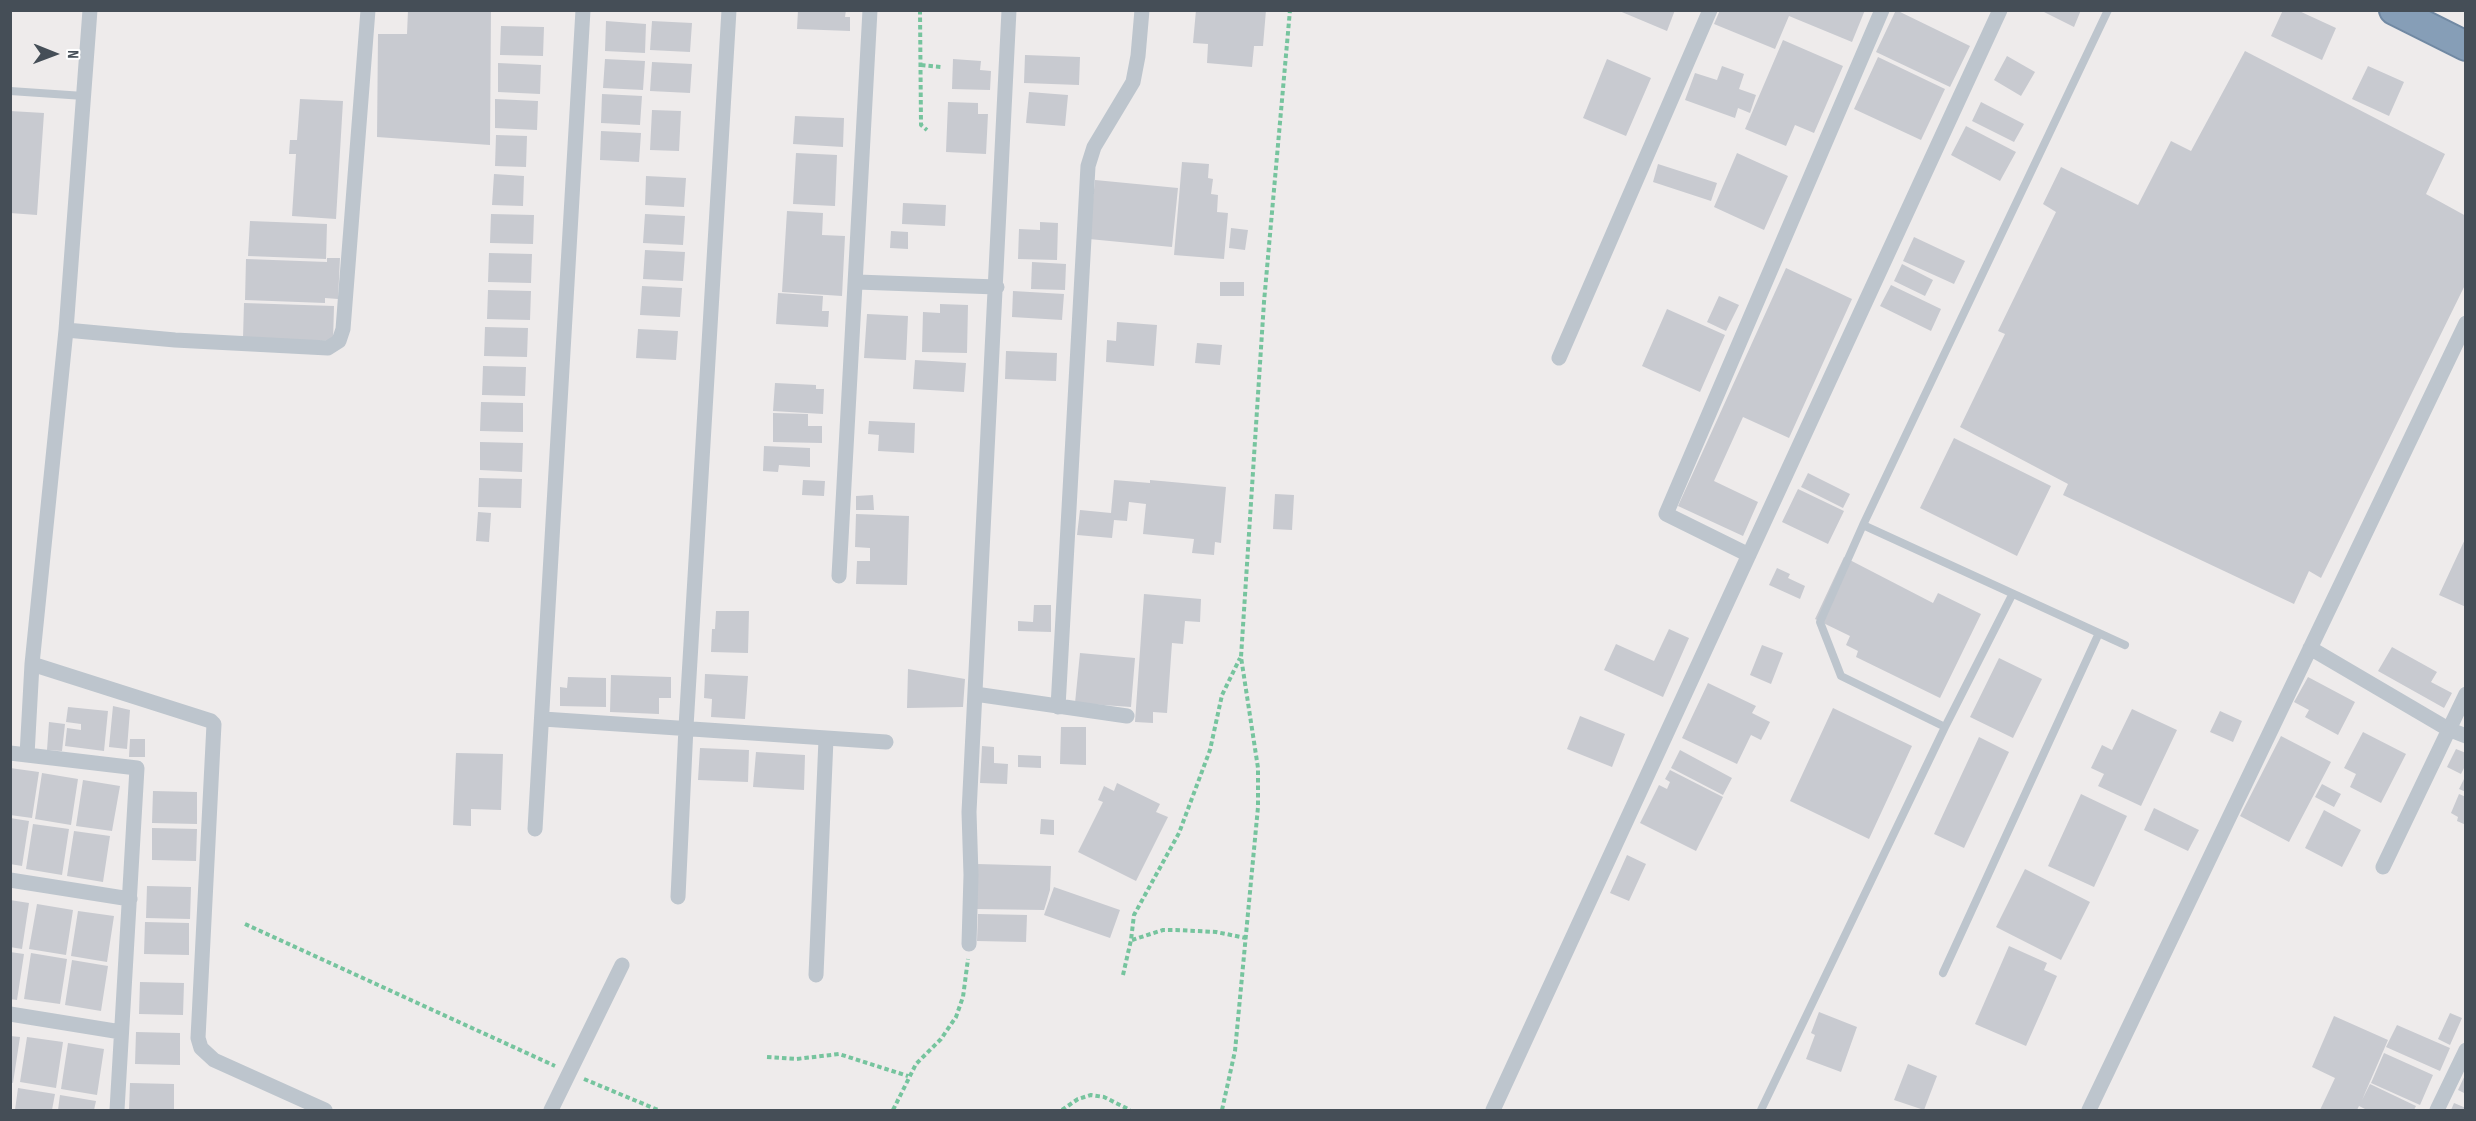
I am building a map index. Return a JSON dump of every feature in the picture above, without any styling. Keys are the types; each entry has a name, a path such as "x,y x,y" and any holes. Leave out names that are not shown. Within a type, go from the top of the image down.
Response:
{"highway":[{"path":"2394,10 2466,45"}],"street":[{"path":"27,755 32,664 66,330 90,10"},
{"path":"66,330 175,340 328,348 339,341 343,329 368,10"},
{"path":"535,829 583,10"},
{"path":"678,897 729,10"},
{"path":"838,576 857,282 870,10"},
{"path":"969,944 971,875 969,812 1009,10"},
{"path":"1058,707 1088,166 1094,147 1133,82 1142,10"},
{"path":"1559,358 1710,10"},
{"path":"1749,555 1666,514 1882,10"},
{"path":"1492,1110 2000,10"},
{"path":"857,282 997,286"},
{"path":"2089,1110 2466,322"},
{"path":"2310,648 2448,729 2466,736"},
{"path":"32,664 211,721 214,724 198,1038 201,1048 214,1060 325,1110"},
{"path":"975,694 1127,716"},
{"path":"2383,867 2466,694"},
{"path":"543,719 886,742"},
{"path":"816,975 826,739"},
{"path":"10,753 137,768 117,1110"},
{"path":"10,880 130,899"},
{"path":"551,1110 622,964"},
{"path":"10,1014 121,1032"},
{"path":"2438,1110 2466,1050"}],"lane":[{"path":"1945,727 1841,676 1820,622 1863,525 2108,10"},
{"path":"10,91 84,96"},
{"path":"1863,525 2125,645"},
{"path":"1761,1110 1945,727 2012,594"},
{"path":"1942,973 2099,633"}],"path":[{"path":"920,10 921,125 927,130"},
{"path":"1222,1110 1235,1051 1258,807 1258,768 1241,657 1264,302 1290,10"},
{"path":"921,64 941,67"},
{"path":"1123,975 1134,915 1179,833 1210,750 1222,695 1241,657"},
{"path":"245,924 569,1073 658,1110"},
{"path":"1131,940 1163,930 1216,932 1246,938"},
{"path":"893,1110 909,1077 956,1017 966,983 969,944"},
{"path":"767,1057 796,1059 839,1054 909,1077"},
{"path":"1062,1110 1078,1099 1091,1095 1104,1097 1130,1110"}],"building":[{"path":"408,10 491,10 490,145 377,137 378,34 407,34"},
{"path":"798,10 846,10 845,17 850,17 850,31 797,29"},
{"path":"1196,10 1266,10 1263,46 1254,46 1252,67 1207,63 1208,44 1193,43"},
{"path":"1617,10 1675,10 1667,31"},
{"path":"1720,10 1865,10 1852,42 1789,16 1775,49 1714,24"},
{"path":"1896,10 1970,46 1950,87 1876,52"},
{"path":"2040,10 2081,10 2074,27"},
{"path":"2283,10 2297,10 2336,28 2322,60 2271,36"},
{"path":"606,21 646,24 645,53 605,51"},
{"path":"652,21 692,23 690,52 650,50"},
{"path":"501,26 544,27 543,56 500,55"},
{"path":"1783,40 1843,66 1814,133 1795,125 1786,146 1745,129"},
{"path":"2245,51 2445,154 2426,194 2466,216 2466,283 2321,578 2309,571 2294,604 2063,495 2068,484 1960,427 2005,334 1998,331 2056,212 2043,204 2061,167 2138,205 2171,141 2191,151"},
{"path":"1025,55 1080,57 1079,85 1024,83"},
{"path":"2007,56 2035,72 2021,96 1994,80"},
{"path":"1878,57 1945,89 1921,140 1854,109"},
{"path":"605,59 645,61 643,90 603,88"},
{"path":"953,59 981,61 980,70 991,71 990,90 952,89"},
{"path":"1607,59 1651,78 1626,136 1583,118"},
{"path":"652,62 692,64 690,93 650,91"},
{"path":"498,63 541,65 540,94 498,92"},
{"path":"1722,66 1744,74 1739,89 1756,95 1750,113 1738,108 1735,118 1685,100 1695,73 1717,80"},
{"path":"2368,66 2404,82 2389,116 2352,99"},
{"path":"1029,92 1068,95 1065,126 1026,123"},
{"path":"602,94 642,96 640,125 601,123"},
{"path":"300,99 343,101 336,219 292,216 296,154 289,154 290,140 297,140"},
{"path":"495,99 538,101 537,130 495,128"},
{"path":"948,102 978,103 978,114 988,114 986,154 946,152"},
{"path":"1981,102 2024,124 2014,142 1972,121"},
{"path":"652,110 681,111 679,151 650,150"},
{"path":"10,111 44,113 37,215 10,213"},
{"path":"795,116 844,118 843,147 793,144"},
{"path":"1966,126 2016,152 2000,181 1951,155"},
{"path":"601,131 641,133 639,162 600,160"},
{"path":"496,135 527,136 526,167 495,166"},
{"path":"796,153 837,155 835,206 793,204"},
{"path":"1737,153 1788,176 1764,230 1714,207"},
{"path":"1182,162 1209,164 1208,178 1213,179 1211,194 1218,195 1217,212 1228,213 1224,259 1174,255"},
{"path":"1658,164 1717,183 1711,201 1653,182"},
{"path":"494,174 524,176 523,206 492,205"},
{"path":"646,176 686,178 684,207 645,205"},
{"path":"1095,180 1178,188 1172,247 1089,239"},
{"path":"903,203 946,205 945,226 902,224"},
{"path":"787,211 823,213 822,235 845,236 842,296 782,292"},
{"path":"491,214 534,215 533,244 490,243"},
{"path":"645,214 685,216 683,245 643,243"},
{"path":"250,221 327,224 326,259 248,256"},
{"path":"1040,222 1058,223 1057,260 1018,259 1019,229 1040,230"},
{"path":"1231,228 1248,230 1245,250 1229,248"},
{"path":"891,231 908,232 908,249 890,248"},
{"path":"1914,237 1965,261 1954,284 1903,261"},
{"path":"645,250 685,252 683,281 643,279"},
{"path":"489,253 532,254 531,283 488,282"},
{"path":"327,258 340,258 338,299 325,298 325,303 245,300 246,259 327,262"},
{"path":"1032,262 1066,264 1065,290 1031,289"},
{"path":"1902,264 1933,280 1925,296 1894,281"},
{"path":"1786,268 1852,299 1789,438 1743,417 1714,481 1758,502 1743,536 1678,506"},
{"path":"1220,282 1244,282 1244,296 1220,296"},
{"path":"1891,285 1941,309 1931,331 1880,306"},
{"path":"642,286 682,288 680,317 640,315"},
{"path":"488,290 531,291 530,320 487,319"},
{"path":"1013,291 1064,294 1062,320 1012,317"},
{"path":"778,293 823,296 822,311 829,311 828,327 776,324"},
{"path":"1719,296 1739,305 1726,331 1707,322"},
{"path":"244,303 334,306 333,341 243,338"},
{"path":"940,304 968,305 967,353 922,352 923,312 940,313"},
{"path":"1667,309 1725,335 1700,392 1642,366"},
{"path":"867,314 908,316 906,360 864,358"},
{"path":"1117,322 1157,325 1154,366 1106,362 1107,340 1116,341"},
{"path":"485,327 528,328 527,357 484,356"},
{"path":"638,329 678,331 676,360 636,358"},
{"path":"1197,343 1222,345 1220,365 1195,363"},
{"path":"1006,351 1057,353 1056,381 1005,379"},
{"path":"915,360 966,363 964,392 913,389"},
{"path":"483,366 526,367 525,396 482,395"},
{"path":"775,383 816,385 816,389 824,389 823,414 773,411"},
{"path":"481,402 523,403 523,432 480,431"},
{"path":"773,413 808,414 808,426 822,426 822,443 773,442"},
{"path":"869,421 915,423 914,453 878,451 879,435 868,434"},
{"path":"1954,438 2051,486 2017,556 1920,508"},
{"path":"480,442 523,443 522,472 480,470"},
{"path":"764,446 810,448 810,467 779,465 778,472 763,471"},
{"path":"1808,473 1850,494 1843,508 1801,487"},
{"path":"479,478 522,479 521,508 478,507"},
{"path":"803,480 825,481 824,496 802,495"},
{"path":"1114,480 1150,483 1150,480 1226,487 1221,543 1215,542 1214,555 1192,553 1194,539 1143,534 1146,504 1129,502 1127,521 1114,520 1112,538 1077,535 1080,510 1111,513"},
{"path":"1798,489 1844,511 1828,544 1782,522"},
{"path":"1275,494 1294,495 1292,530 1273,529"},
{"path":"873,495 874,510 856,510 856,496"},
{"path":"478,512 491,513 489,542 476,541"},
{"path":"856,514 909,516 907,585 856,584 857,561 870,561 870,548 855,547"},
{"path":"2466,537 2466,607 2439,595"},
{"path":"1844,557 1933,603 1938,593 1981,614 1940,698 1856,657 1858,651 1846,645 1850,636 1815,619"},
{"path":"1777,568 1790,574 1788,578 1805,586 1800,599 1769,585"},
{"path":"1144,594 1201,599 1200,622 1185,621 1183,644 1172,643 1167,713 1153,712 1153,723 1135,722"},
{"path":"1034,605 1051,605 1051,632 1018,631 1018,621 1033,622"},
{"path":"716,611 749,611 748,653 711,652"},
{"path":"1669,629 1689,638 1663,697 1604,670 1616,644 1654,661"},
{"path":"1762,645 1783,653 1771,684 1750,675"},
{"path":"2392,647 2437,672 2431,682 2452,693 2444,708 2378,671"},
{"path":"1080,653 1135,658 1131,707 1075,703"},
{"path":"1999,658 2042,679 2013,738 1970,717"},
{"path":"908,669 965,679 963,707 907,708"},
{"path":"705,674 748,676 745,719 711,717 712,699 704,698"},
{"path":"611,675 671,677 671,698 659,698 659,714 610,712"},
{"path":"568,677 606,678 606,707 560,706 560,687 567,688"},
{"path":"2308,677 2355,702 2338,735 2305,717 2309,710 2294,702"},
{"path":"1708,683 1756,706 1752,713 1770,722 1761,740 1751,735 1737,764 1682,738"},
{"path":"113,706 130,710 127,749 109,747"},
{"path":"68,707 108,711 104,751 65,746 67,728 81,730 81,724 66,722"},
{"path":"1833,708 1912,746 1869,839 1790,801"},
{"path":"2132,709 2177,730 2141,806 2098,786 2104,774 2091,768 2102,745 2112,750"},
{"path":"2220,711 2242,721 2233,742 2210,732"},
{"path":"1580,716 1625,734 1612,767 1567,749"},
{"path":"49,722 65,724 62,751 47,750"},
{"path":"1061,727 1086,727 1086,765 1060,764"},
{"path":"2363,732 2406,754 2381,803 2350,787 2356,774 2344,768"},
{"path":"2281,736 2331,762 2289,842 2240,816"},
{"path":"1979,737 2009,752 1964,848 1934,834"},
{"path":"130,739 145,739 145,757 129,757"},
{"path":"982,746 994,747 994,763 1008,764 1007,784 980,783"},
{"path":"700,748 749,750 748,782 698,780"},
{"path":"2456,749 2466,753 2466,764 2461,774 2447,767"},
{"path":"1680,750 1732,778 1723,795 1671,768"},
{"path":"756,752 805,755 804,790 753,787"},
{"path":"456,753 503,754 501,810 471,809 471,826 453,825"},
{"path":"1018,755 1041,756 1041,768 1018,767"},
{"path":"10,768 39,772 32,818 10,815"},
{"path":"1670,770 1723,797 1696,851 1640,823 1659,785 1667,789 1670,782 1665,779"},
{"path":"42,773 78,779 71,825 35,819"},
{"path":"2466,775 2466,792 2459,789"},
{"path":"83,780 120,786 112,831 76,826"},
{"path":"1117,783 1160,804 1156,812 1168,817 1136,881 1078,852 1103,802 1098,800 1104,786 1114,791"},
{"path":"2322,784 2341,794 2334,807 2315,797"},
{"path":"153,791 197,792 197,824 152,823"},
{"path":"2081,794 2127,816 2094,887 2048,866"},
{"path":"2459,794 2466,797 2466,825 2457,821 2458,817 2451,813"},
{"path":"2154,808 2199,830 2188,851 2144,830"},
{"path":"2324,810 2361,830 2342,867 2305,848"},
{"path":"10,818 29,821 22,866 10,864"},
{"path":"1041,819 1054,820 1054,835 1040,834"},
{"path":"33,824 69,829 62,875 26,869"},
{"path":"152,828 197,829 196,861 152,860"},
{"path":"74,831 110,836 103,882 67,876"},
{"path":"1627,855 1646,864 1629,901 1610,893"},
{"path":"977,864 1051,866 1050,890 1044,910 976,909"},
{"path":"2025,869 2090,902 2061,960 1996,927"},
{"path":"147,886 191,887 190,919 146,918"},
{"path":"1054,887 1120,910 1110,938 1044,915"},
{"path":"10,900 29,903 22,949 10,947"},
{"path":"37,904 73,910 66,955 29,949"},
{"path":"78,911 114,916 107,962 71,956"},
{"path":"978,914 1027,915 1026,942 977,941"},
{"path":"145,922 189,923 189,955 144,954"},
{"path":"2009,946 2047,963 2044,970 2057,976 2026,1046 1975,1024"},
{"path":"10,952 24,954 17,1000 10,999"},
{"path":"31,953 67,959 60,1004 24,999"},
{"path":"72,960 108,966 101,1011 65,1005"},
{"path":"140,982 184,983 183,1015 139,1014"},
{"path":"1819,1012 1857,1027 1841,1072 1806,1059 1815,1035 1811,1033"},
{"path":"2450,1013 2462,1018 2450,1045 2438,1039"},
{"path":"2334,1016 2388,1040 2362,1100 2370,1084 2416,1106 2414,1110 2367,1110 2359,1106 2357,1110 2320,1110 2335,1078 2312,1067"},
{"path":"2397,1025 2450,1048 2440,1071 2386,1047"},
{"path":"136,1032 180,1033 180,1065 135,1064"},
{"path":"10,1036 20,1037 13,1083 10,1082"},
{"path":"27,1037 63,1042 56,1088 20,1082"},
{"path":"68,1043 104,1049 97,1095 61,1089"},
{"path":"2384,1053 2433,1075 2420,1105 2371,1083"},
{"path":"1908,1064 1937,1076 1924,1110 1894,1100"},
{"path":"2466,1073 2466,1094 2458,1090"},
{"path":"130,1083 174,1084 174,1110 129,1110"},
{"path":"18,1088 55,1094 52,1110 15,1110"},
{"path":"60,1095 96,1101 94,1110 58,1110"},
{"path":"2454,1103 2466,1108 2466,1110 2451,1110"}]}
